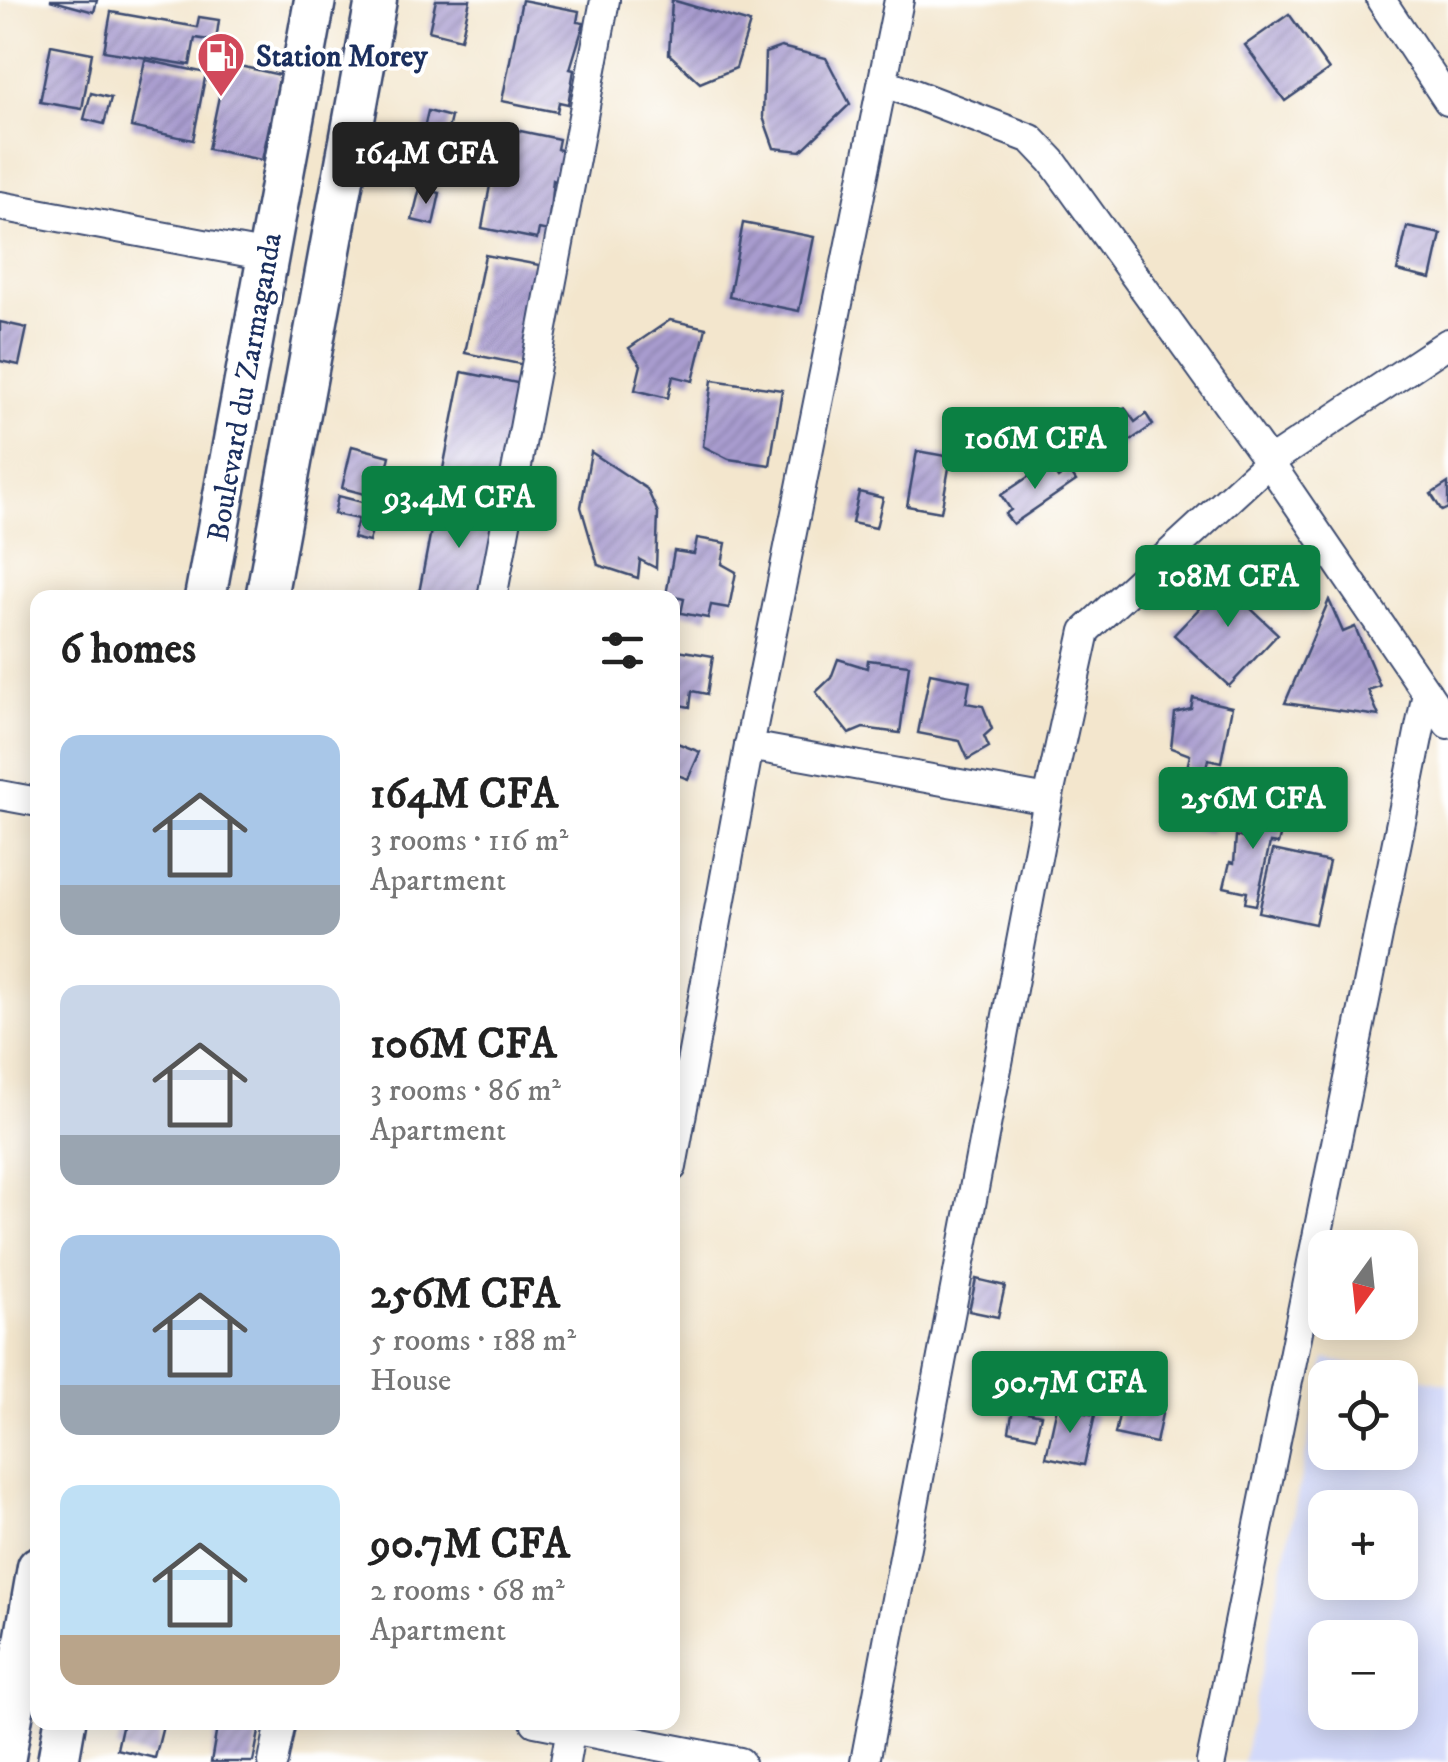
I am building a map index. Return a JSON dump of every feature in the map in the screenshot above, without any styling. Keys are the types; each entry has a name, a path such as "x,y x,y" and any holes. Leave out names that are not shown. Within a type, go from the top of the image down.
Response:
{"main road":[{"name":"Boulevard du Zarmaganda","path":"206,590 315,0"},
{"name":"Boulevard du Zarmaganda","path":"267,590 376,0"},
{"path":"4,1762 30,1613"},
{"path":"58,1762 64,1730"}],"street":[{"path":"494,590 605,0"},
{"path":"680,1123 749,746 898,0"},
{"path":"1382,0 1448,100"},
{"path":"883,82 1031,139 1052,160 1269,462 1448,724"},
{"path":"0,206 268,256"},
{"path":"865,1762 1048,800 1085,631 1269,462 1448,343"},
{"path":"1211,1762 1427,693"},
{"path":"749,746 1048,800"},
{"path":"0,795 30,801"},
{"path":"274,1762 280,1730"},
{"path":"565,1762 571,1730"},
{"path":"591,1730 740,1762"}],"shaded area":[{"path":"1418,1378 1448,1384 1448,1762 1243,1762 1308,1443 1308,1470 1418,1470"}],"building":[{"path":"50,0 97,0 94,12"},
{"path":"436,0 470,0 461,39 429,31"},
{"path":"522,0 579,11 577,22 584,23 570,69 574,70 568,104 559,102 557,112 502,101"},
{"path":"672,0 750,23 736,68 700,83 669,54"},
{"path":"111,12 197,27 199,17 219,20 216,41 195,38 190,65 104,51"},
{"path":"1289,14 1329,70 1285,101 1245,45"},
{"path":"51,45 92,53 82,109 40,102"},
{"path":"781,47 826,58 850,104 801,151 774,148 763,117 765,53"},
{"path":"145,60 206,73 193,140 131,127"},
{"path":"226,63 280,75 262,160 208,149"},
{"path":"91,93 111,98 104,124 84,119"},
{"path":"428,111 451,117 443,151 420,146"},
{"path":"501,127 559,139 557,149 564,151 558,182 553,180 548,231 539,229 537,239 482,228"},
{"path":"421,152 445,158 439,185 415,179"},
{"path":"420,188 440,193 433,225 412,220"},
{"path":"743,223 814,237 799,311 729,297"},
{"path":"1407,227 1441,234 1431,279 1397,271"},
{"path":"485,255 550,267 530,366 465,353"},
{"path":"670,320 706,328 693,381 673,376 668,398 635,390 641,365 629,348"},
{"path":"0,322 27,328 19,365 0,361"},
{"path":"462,372 527,385 507,487 442,474"},
{"path":"712,380 782,390 770,465 729,459 703,446"},
{"path":"1125,408 1135,422 1146,414 1153,425 1090,468 1083,458 1089,454 1079,440"},
{"path":"352,446 390,456 380,498 342,488"},
{"path":"917,451 951,457 941,512 907,506"},
{"path":"591,452 647,489 658,513 656,568 640,560 638,578 598,565 581,507"},
{"path":"1048,464 1058,478 1069,470 1076,481 1013,524 1005,514 1011,510 1001,495"},
{"path":"1448,483 1448,508 1442,511 1431,494"},
{"path":"859,492 883,498 876,528 852,523"},
{"path":"338,496 378,506 369,542 353,538 358,519 334,514"},
{"path":"437,499 500,511 485,590 420,590"},
{"path":"697,538 726,543 722,564 736,572 729,608 711,605 708,618 681,613 684,599 680,598 680,590 667,590 674,551 694,554"},
{"path":"1234,572 1260,597 1250,608 1278,634 1229,686 1174,635"},
{"path":"1329,600 1343,632 1355,627 1380,686 1368,690 1379,716 1285,703"},
{"path":"680,650 713,656 707,694 692,691 690,707 680,705"},
{"path":"838,659 867,668 868,660 909,665 900,733 863,728 849,734 816,692 831,678"},
{"path":"930,673 970,681 966,703 983,706 992,729 984,736 989,747 968,759 960,741 918,733"},
{"path":"1193,698 1232,707 1221,762 1208,759 1205,772 1187,768 1190,755 1171,748 1175,713 1191,709"},
{"path":"680,744 700,752 688,779 680,776"},
{"path":"1175,780 1220,790 1211,832 1166,822"},
{"path":"1240,806 1285,816 1278,844 1270,843 1256,905 1245,903 1247,892 1224,887 1230,862 1234,863 1236,836 1242,838 1247,817 1238,815"},
{"path":"1273,850 1329,862 1315,924 1259,912"},
{"path":"976,1279 1005,1286 998,1317 969,1311"},
{"path":"1122,1401 1163,1409 1156,1443 1115,1434"},
{"path":"1057,1407 1095,1415 1084,1465 1046,1457"},
{"path":"1013,1409 1041,1415 1036,1437 1009,1431"},
{"path":"121,1730 162,1730 155,1758 117,1749"},
{"path":"217,1730 259,1730 253,1762 211,1762"}],"place":[{"name":"Station Morey","path":"221,98"}]}
